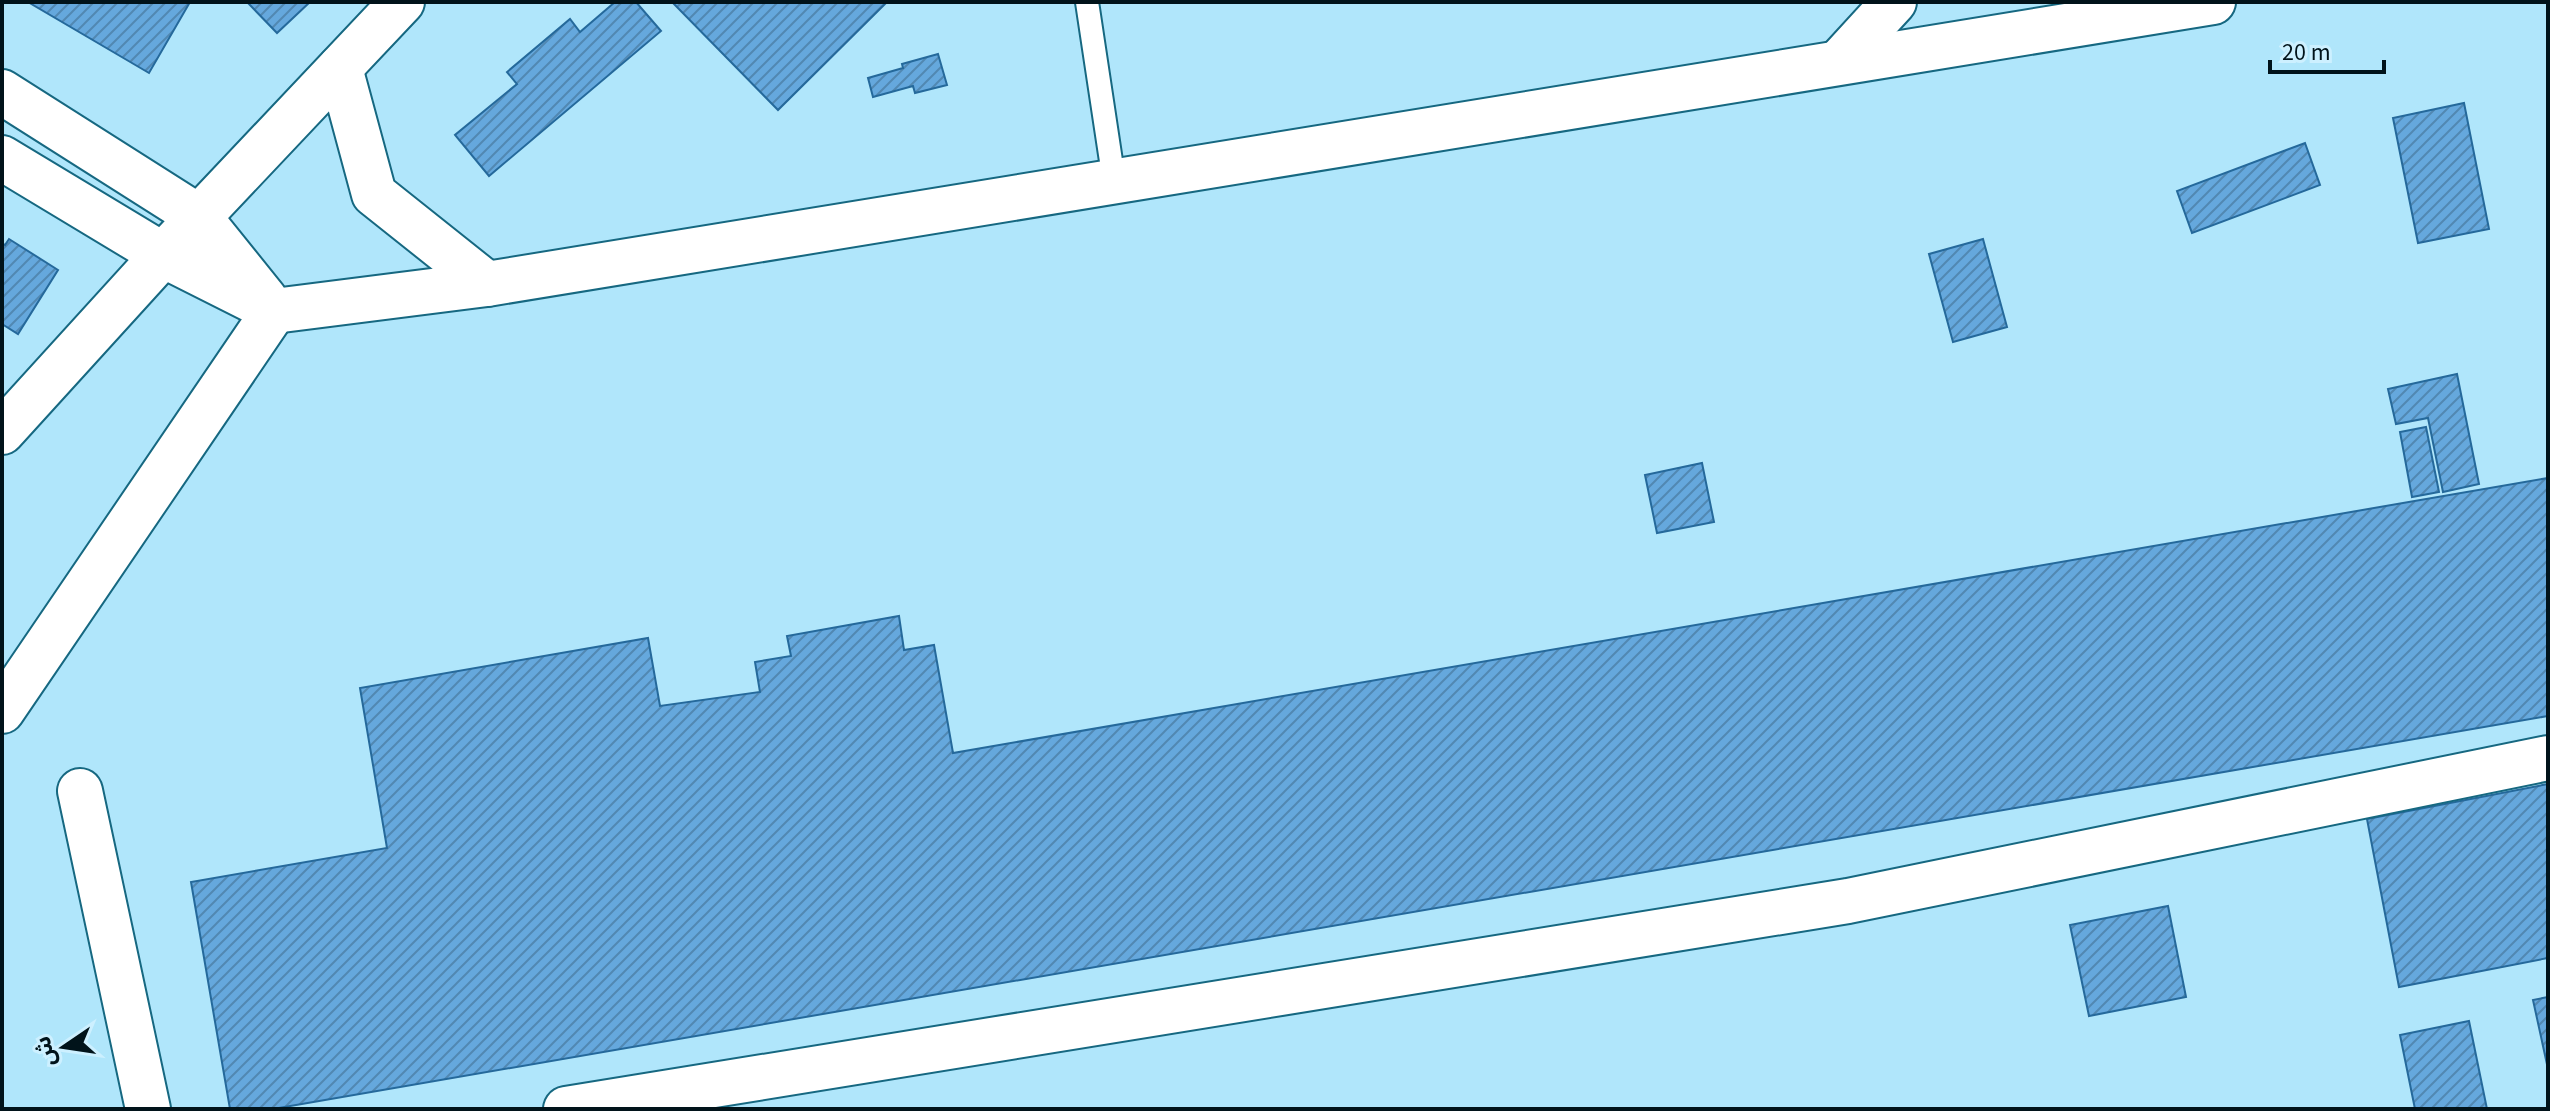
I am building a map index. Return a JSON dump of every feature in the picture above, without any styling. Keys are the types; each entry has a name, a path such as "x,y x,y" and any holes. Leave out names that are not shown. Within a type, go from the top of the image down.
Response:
{"street":[{"path":"2,432 163,255 402,2"},
{"path":"1839,62 1894,2"},
{"path":"2,158 163,255 274,311 487,284 2213,2"},
{"path":"340,68 374,194 487,284"},
{"path":"2,92 199,217 274,311"},
{"path":"2,711 274,311"},
{"path":"566,1109 1848,901 2548,758"},
{"path":"80,791 148,1109"}],"lane":[{"path":"1087,2 1114,181"}],"building":[{"path":"28,2 190,2 149,73"},
{"path":"247,2 310,2 277,33"},
{"path":"615,2 636,2 661,31 489,176 455,135 517,84 507,72 570,19 580,32"},
{"path":"672,2 887,2 778,110"},
{"path":"938,54 947,85 915,93 913,86 873,97 868,78"},
{"path":"2464,103 2489,229 2418,243 2393,118"},
{"path":"2305,143 2320,185 2192,233 2177,191"},
{"path":"9,239 58,270 18,334 2,324 2,243 5,245"},
{"path":"1983,239 2007,327 1953,342 1929,254"},
{"path":"2457,374 2479,484 2443,492 2428,418 2396,424 2388,389"},
{"path":"2426,427 2439,492 2412,497 2400,432"},
{"path":"1702,463 1714,522 1657,533 1645,475"},
{"path":"2548,478 2548,716 273,1109 230,1109 191,882 387,848 360,688 648,638 660,706 760,692 755,662 791,656 787,636 899,616 904,650 934,645 953,753"},
{"path":"2548,784 2548,958 2399,987 2367,819"},
{"path":"2168,906 2186,997 2089,1016 2070,925"},
{"path":"2548,997 2548,1069 2533,1000"},
{"path":"2469,1021 2487,1109 2415,1109 2400,1035"}]}
